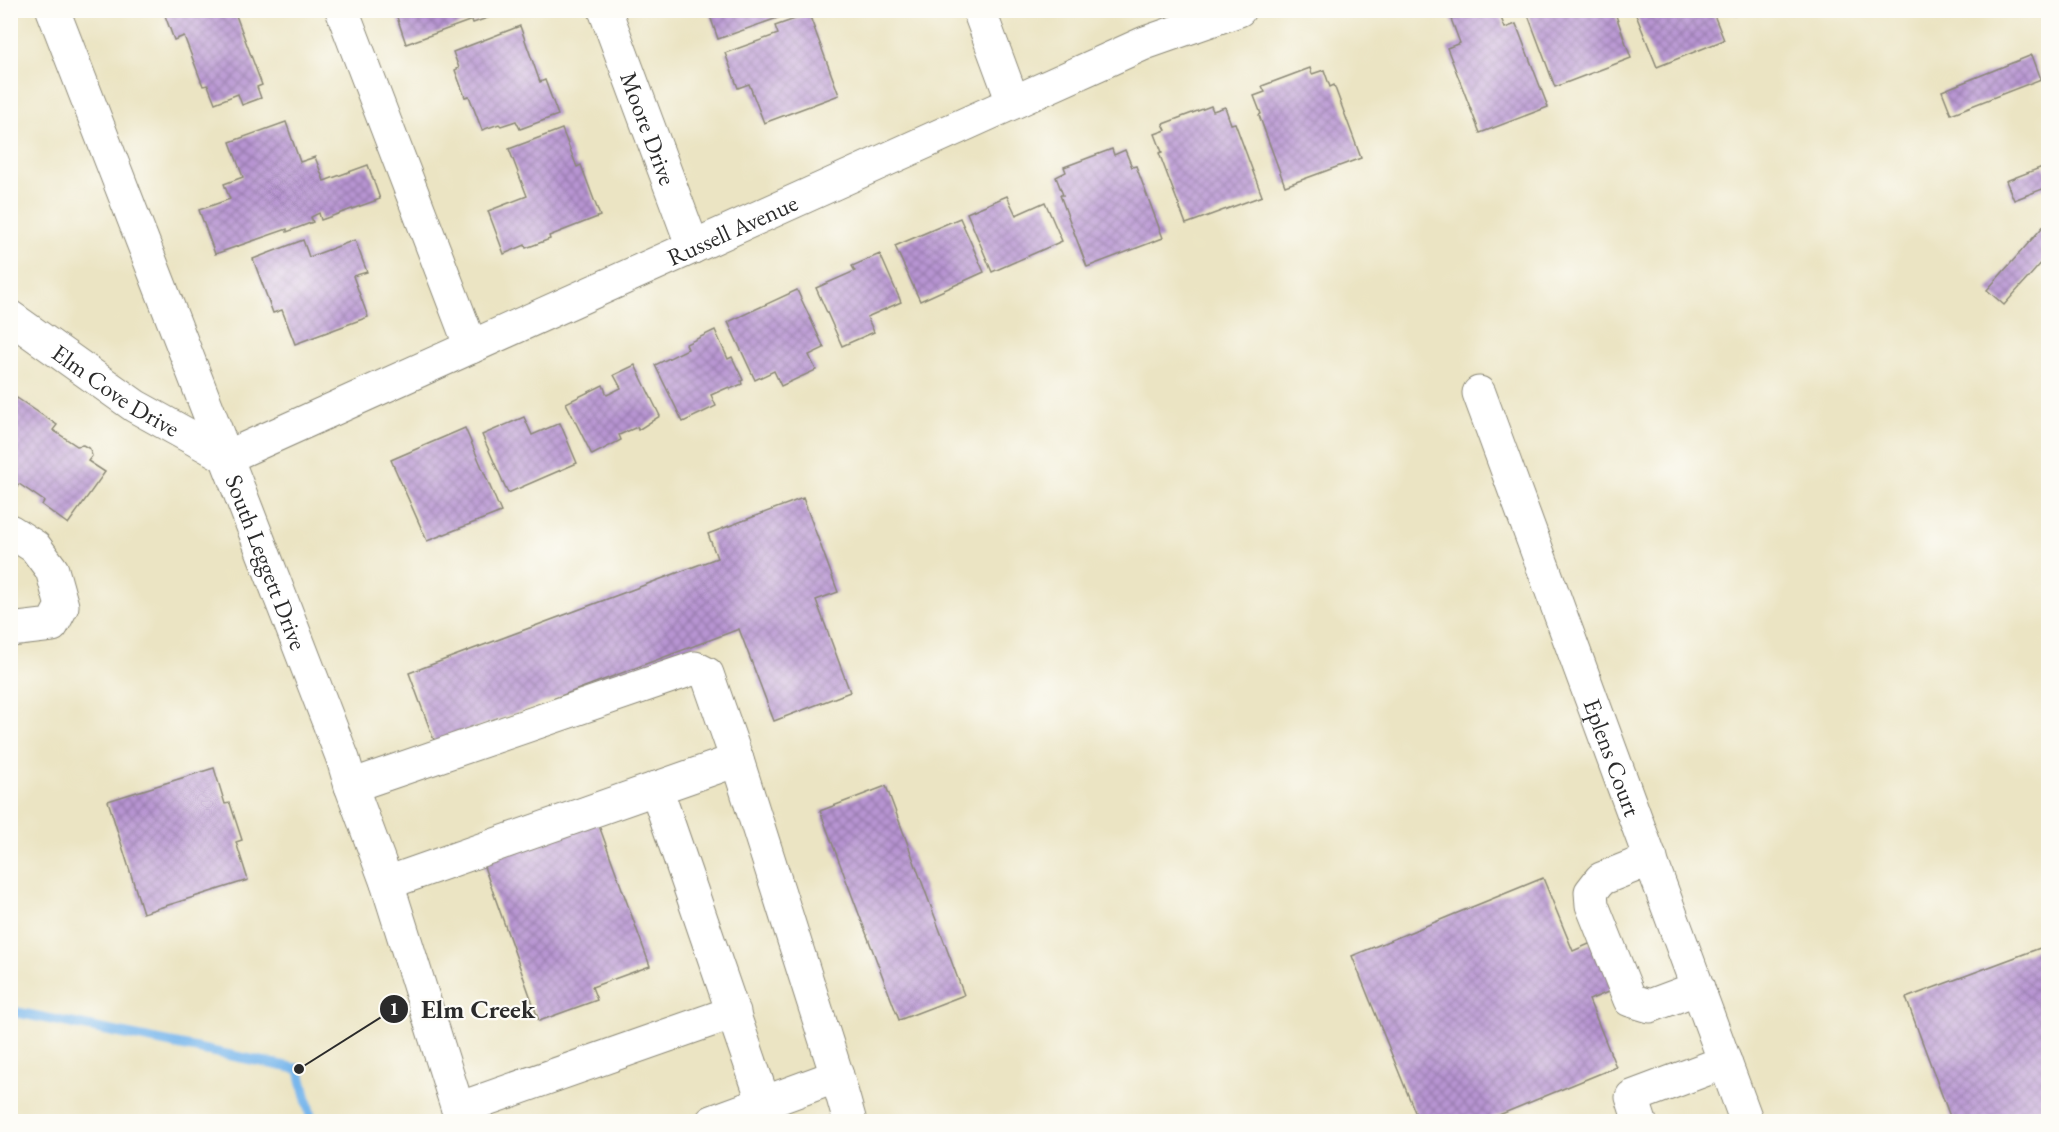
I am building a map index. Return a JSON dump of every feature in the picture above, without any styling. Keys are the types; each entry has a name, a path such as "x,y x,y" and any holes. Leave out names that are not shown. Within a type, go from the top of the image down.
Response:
{"street":[{"name":"South Leggett Drive","path":"53,10 339,748 387,883 460,1115"},
{"path":"342,10 471,347"},
{"name":"Moore Drive","path":"605,10 693,247"},
{"path":"979,10 1013,102"},
{"name":"Russell Avenue","path":"227,457 1144,43 1239,10"},
{"name":"Elm Cove Drive","path":"10,317 135,406 227,457"},
{"name":"Eplens Court","path":"1479,393 1747,1122"},
{"path":"10,531 35,547 51,570 62,606 52,625 10,630"},
{"path":"351,786 695,668 707,674 737,760 850,1122"},
{"path":"387,883 737,760"},
{"path":"656,788 764,1103"},
{"path":"1650,859 1601,879 1591,892 1592,905 1630,1000 1650,1006 1698,988"},
{"path":"460,1115 734,1012"},
{"path":"1640,1122 1632,1097 1725,1062"},
{"path":"712,1122 837,1076"}],"building":[{"path":"163,10 234,10 262,85 257,87 261,98 242,105 238,94 215,103 208,85 203,86 184,36 174,40"},
{"path":"708,10 781,10 783,16 718,39"},
{"path":"1474,10 1498,10 1505,28 1516,24 1548,107 1480,133 1447,48 1460,43 1451,19"},
{"path":"1529,10 1614,10 1631,58 1555,87 1528,15 1531,14"},
{"path":"1634,10 1712,10 1724,40 1657,67"},
{"path":"1734,10 1748,10 1748,11 1736,15"},
{"path":"395,11 507,11 473,23 472,20 406,44"},
{"path":"809,14 839,95 764,123 749,84 738,88 725,53 778,34 775,26"},
{"path":"520,26 540,82 545,80 558,115 520,129 516,121 482,130 469,96 465,97 455,70 459,68 453,52"},
{"path":"2032,55 2041,79 1951,114 1942,91"},
{"path":"1310,68 1312,74 1324,70 1330,87 1334,85 1361,158 1285,186 1254,96 1265,92 1262,86"},
{"path":"1211,106 1213,111 1225,107 1231,124 1235,123 1262,196 1186,224 1159,153 1162,152 1155,134 1166,130 1163,124"},
{"path":"286,122 300,162 315,157 324,181 368,165 380,199 321,220 319,213 311,217 313,222 215,254 199,210 230,199 224,184 243,177 230,142"},
{"path":"562,129 577,167 581,165 600,216 549,236 550,239 526,248 525,245 504,254 488,211 527,196 509,149"},
{"path":"1112,149 1114,155 1125,150 1132,167 1136,166 1163,238 1087,267 1060,195 1063,195 1056,177 1066,172 1064,167"},
{"path":"2045,166 2048,187 2014,200 2006,181"},
{"path":"1007,196 1016,215 1045,202 1062,241 992,272 967,213"},
{"path":"960,218 984,272 920,301 895,246"},
{"path":"2048,221 2048,266 2043,261 2004,305 1987,290"},
{"path":"303,240 309,257 355,240 367,272 353,276 368,317 295,344 282,310 273,313 253,259"},
{"path":"880,254 901,302 867,317 874,332 842,346 816,288 855,271 852,266"},
{"path":"797,290 824,348 809,355 816,370 781,386 774,371 755,380 728,322"},
{"path":"715,330 728,359 732,357 743,380 742,384 711,395 716,406 683,422 655,365 688,349 686,344"},
{"path":"635,365 660,416 638,430 637,427 619,435 621,440 592,455 566,403 603,385 607,395 621,388 614,375"},
{"path":"17,398 57,425 53,430 77,446 83,445 90,449 92,456 88,461 105,472 68,524 42,505 44,501 19,484 16,488 10,484 10,452 13,448 10,446 10,408"},
{"path":"524,417 532,435 560,423 577,463 508,493 482,435"},
{"path":"465,428 501,512 427,541 391,460"},
{"path":"803,498 838,592 816,600 850,692 774,721 739,629 435,743 409,673 717,558 708,534"},
{"path":"214,768 225,804 230,803 242,840 236,842 248,880 143,913 108,801"},
{"path":"886,786 964,995 899,1020 820,811"},
{"path":"597,820 650,966 592,987 597,1000 539,1021 482,861"},
{"path":"1543,878 1573,951 1596,941 1615,989 1589,1000 1616,1067 1482,1122 1419,1122 1352,956"},
{"path":"2048,945 2048,1122 1952,1122 1906,998"}],"waterway":[{"path":"10,1011 299,1069 312,1122"}],"place":[{"name":"Elm Creek","path":"299,1069"}]}
